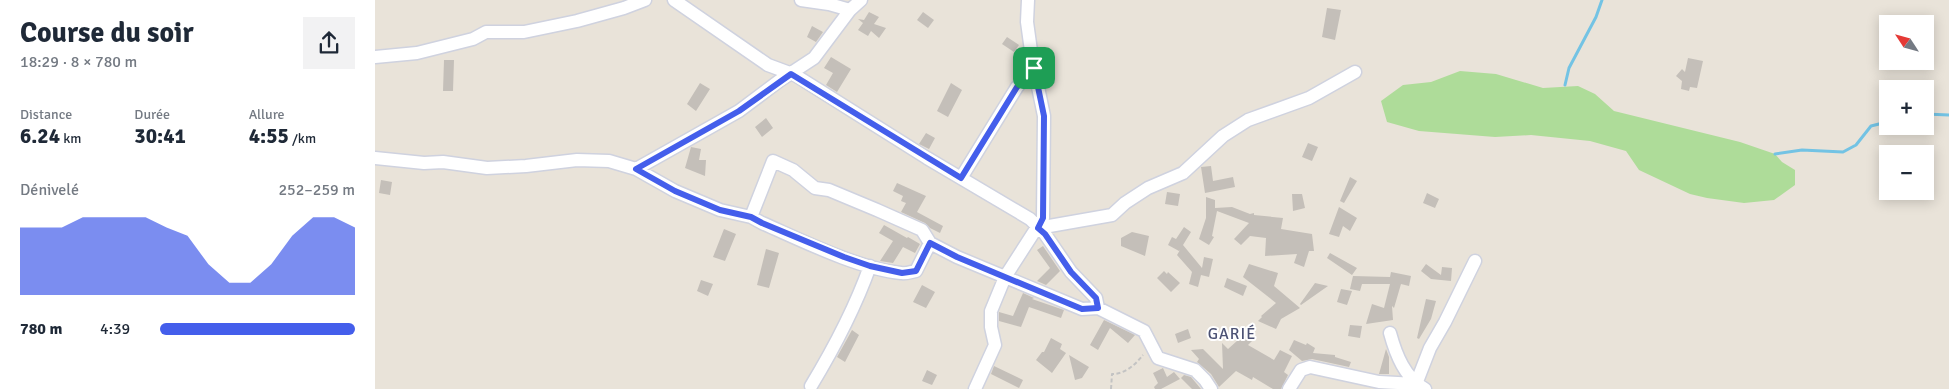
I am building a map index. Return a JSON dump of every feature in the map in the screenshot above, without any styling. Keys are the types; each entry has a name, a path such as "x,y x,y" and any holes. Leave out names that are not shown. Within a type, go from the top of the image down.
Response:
{"street":[{"path":"375,57 417,53 473,39 486,32 524,32 577,21 645,0"},
{"path":"674,0 769,64 791,74 1030,218 1045,234 1071,272 1096,298 1098,308"},
{"path":"801,0 829,4 850,10"},
{"path":"636,169 739,111 814,58 850,10 861,0"},
{"path":"975,389 995,345 991,326 991,311 1005,277 1043,218 1044,116 1027,22 1028,0"},
{"path":"961,178 1017,87 1034,68"},
{"path":"1038,228 1112,215 1125,202 1148,188 1183,173 1223,136 1248,120 1309,98 1355,72"},
{"path":"375,158 424,163 443,162 487,168 527,166 577,160 609,161 636,169 684,195 720,210 751,217 800,239 870,266 902,273 916,271 930,243"},
{"path":"751,217 773,161 793,170 815,188 829,190 921,230 930,243 957,257 1082,309 1098,308 1144,332 1158,358 1195,370 1211,389"},
{"path":"1421,387 1430,348 1475,261"},
{"path":"811,386 825,363 857,298 870,266"},
{"path":"1390,333 1407,375 1421,387"},
{"path":"1289,389 1301,370 1310,367 1379,382 1421,387"}],"path":[{"path":"1111,389 1112,374 1120,374 1135,364 1151,343"}],"green space":[{"path":"1460,71 1496,74 1543,88 1578,86 1595,94 1614,111 1740,142 1775,154 1782,162 1795,170 1795,185 1774,200 1744,203 1707,198 1690,194 1639,170 1626,151 1590,141 1531,135 1495,137 1419,131 1387,122 1381,101 1403,85 1431,82"}],"building":[{"path":"1327,8 1341,10 1335,40 1322,37"},
{"path":"869,12 879,17 874,24 886,28 879,38 871,31 868,36 858,30 863,23 858,19 864,20"},
{"path":"923,12 934,20 928,28 917,20"},
{"path":"812,26 823,32 816,42 807,37"},
{"path":"1007,37 1019,45 1014,52 1002,44"},
{"path":"831,57 851,69 837,92 826,85 833,73 824,68"},
{"path":"1688,58 1703,61 1697,88 1690,87 1689,91 1681,89 1682,81 1676,76 1682,69 1685,72"},
{"path":"444,60 454,60 453,91 443,91"},
{"path":"700,83 710,89 696,111 687,104"},
{"path":"951,83 962,90 948,117 937,111"},
{"path":"766,118 773,128 762,137 755,127"},
{"path":"926,133 935,138 929,149 919,144"},
{"path":"1308,143 1318,147 1312,161 1302,157"},
{"path":"691,147 701,149 699,160 706,160 705,176 685,168"},
{"path":"1211,166 1213,181 1233,177 1235,187 1205,193 1201,167"},
{"path":"1350,177 1357,181 1344,203 1340,201"},
{"path":"381,180 392,182 390,195 379,193"},
{"path":"897,183 926,196 917,212 943,226 940,233 925,223 901,212 906,203 901,201 903,196 893,191"},
{"path":"1167,192 1180,194 1178,206 1165,204"},
{"path":"1427,193 1439,199 1435,208 1423,203"},
{"path":"1292,194 1302,194 1305,208 1293,211"},
{"path":"1206,197 1215,200 1215,208 1232,207 1250,214 1254,213 1254,215 1283,218 1281,229 1312,234 1314,251 1309,251 1304,267 1294,263 1297,254 1265,256 1266,238 1250,236 1241,245 1234,239 1249,223 1217,211 1212,236 1214,237 1209,245 1199,239 1206,218"},
{"path":"1339,207 1357,218 1350,231 1343,226 1339,237 1329,234"},
{"path":"884,225 920,244 915,253 903,247 893,263 880,261 893,241 879,233"},
{"path":"1184,227 1191,232 1183,245 1202,268 1204,257 1213,259 1209,277 1201,275 1198,287 1189,284 1192,272 1177,255 1180,250 1168,245 1172,237 1176,239"},
{"path":"724,229 736,234 725,261 713,257"},
{"path":"1132,232 1149,236 1145,256 1121,246 1121,238"},
{"path":"1043,246 1060,271 1046,285 1037,281 1050,268 1037,250"},
{"path":"766,249 779,253 769,288 757,285"},
{"path":"1330,253 1357,268 1352,275 1327,258"},
{"path":"1249,264 1278,273 1274,286 1300,308 1281,319 1276,329 1258,321 1276,303 1243,277"},
{"path":"1426,264 1441,275 1442,267 1452,268 1451,281 1431,279 1421,271"},
{"path":"1164,271 1167,274 1168,272 1180,283 1171,292 1157,278"},
{"path":"1391,272 1411,276 1409,286 1401,284 1394,308 1392,306 1393,320 1366,324 1372,304 1384,308 1390,284 1362,284 1360,291 1350,289 1353,276 1390,277"},
{"path":"1227,278 1247,286 1243,296 1224,287"},
{"path":"701,280 713,284 708,296 697,291"},
{"path":"1315,283 1328,286 1301,305 1300,304"},
{"path":"922,285 935,292 926,308 913,302"},
{"path":"1341,289 1352,291 1347,305 1337,302"},
{"path":"1023,293 1034,298 1032,299 1064,310 1061,318 1029,307 1021,327 999,321 999,312 1013,316"},
{"path":"1426,299 1436,301 1431,319 1419,339 1417,338"},
{"path":"1104,320 1135,335 1128,343 1110,328 1098,350 1090,345"},
{"path":"1350,325 1362,326 1360,338 1348,336"},
{"path":"1188,329 1191,338 1178,343 1175,334"},
{"path":"852,330 859,335 845,362 837,357"},
{"path":"1247,332 1256,337 1248,345 1274,360 1280,350 1292,356 1284,372 1288,375 1281,389 1273,389 1253,377 1252,380 1236,371 1219,387 1211,374 1197,362 1199,359 1191,350 1203,349 1223,369 1222,343 1228,349"},
{"path":"1051,338 1062,344 1060,349 1066,353 1052,373 1036,360 1044,352"},
{"path":"1294,340 1306,345 1307,343 1315,348 1313,353 1335,355 1335,357 1351,362 1349,367 1312,359 1302,361 1289,350"},
{"path":"1386,349 1389,357 1389,374 1379,374"},
{"path":"1069,355 1089,367 1082,378 1075,380"},
{"path":"994,366 1023,380 1019,388 991,374"},
{"path":"1163,368 1167,377 1174,372 1180,379 1161,389 1155,389 1154,387 1158,383 1153,373"},
{"path":"927,370 937,375 932,385 922,381"},
{"path":"1184,375 1191,377 1201,389 1192,389 1181,378"}],"waterway":[{"path":"1565,85 1569,68 1596,17 1602,0"},
{"path":"1934,114 1949,115"},
{"path":"1775,154 1802,150 1843,152 1856,145 1871,126 1879,124"}],"district":[{"name":"GARIÉ","path":"1232,333"}],"route":[{"path":"1034,68 1044,116 1043,218 1038,228 1045,234 1066,262 1071,272 1096,298 1098,308 1082,309 957,257 930,243 916,271 902,273 870,266 800,239 751,217 720,210 675,191 636,169 739,111 791,74 961,178 1017,87 1034,68"}]}
